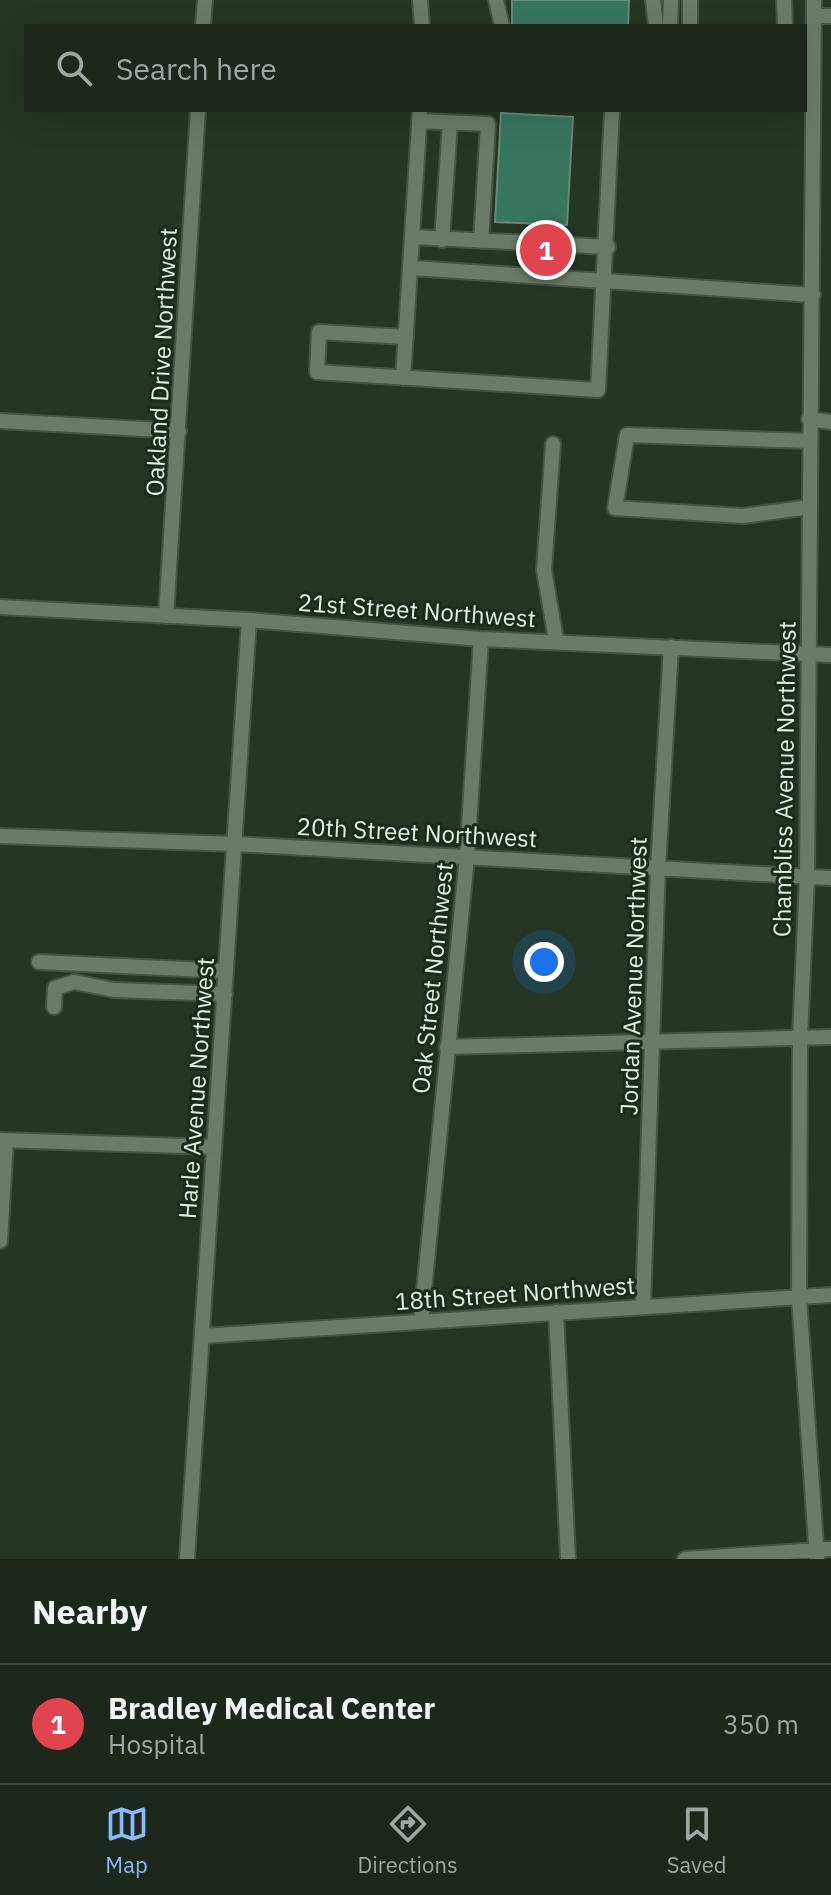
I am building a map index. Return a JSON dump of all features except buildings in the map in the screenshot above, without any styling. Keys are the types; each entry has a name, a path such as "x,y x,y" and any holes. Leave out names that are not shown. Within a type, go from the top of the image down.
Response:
{"street":[{"path":"203,24 205,0"},
{"path":"420,0 422,24"},
{"path":"653,0 656,24"},
{"path":"670,24 671,0"},
{"path":"690,0 690,24"},
{"path":"784,0 785,24"},
{"name":"Chambliss Avenue Northwest","path":"814,0 809,41 814,236 809,419 807,877 800,1038 799,1297 822,1552"},
{"path":"498,2 502,24"},
{"path":"814,16 831,16"},
{"name":"Oakland Drive Northwest","path":"166,616 198,112"},
{"path":"406,337 319,332 317,372 598,390 602,279 608,247 612,112"},
{"path":"403,378 420,116 450,123 488,124 481,241"},
{"path":"442,240 450,123"},
{"path":"814,236 831,237"},
{"path":"413,237 608,247"},
{"path":"412,268 813,295"},
{"path":"809,419 831,422"},
{"path":"0,421 179,431"},
{"path":"810,441 627,435 615,508 743,516 810,507"},
{"path":"553,444 544,570 556,640"},
{"name":"21st Street Northwest","path":"0,607 249,620 481,639 556,640 831,655"},
{"name":"Harle Avenue Northwest","path":"187,1559 249,620"},
{"name":"Oak Street Northwest","path":"421,1321 467,857 481,639"},
{"name":"Jordan Avenue Northwest","path":"643,1306 658,868 671,647"},
{"name":"20th Street Northwest","path":"0,836 235,844 831,878"},
{"path":"39,962 226,971"},
{"path":"54,1007 55,988 74,982 114,990 225,994"},
{"path":"447,1047 831,1037"},
{"path":"0,1241 3,1140 214,1147"},
{"name":"18th Street Northwest","path":"202,1336 831,1295"},
{"path":"556,1312 568,1559"},
{"path":"685,1559 822,1552"}],"place":[{"name":"Bradley Medical Center","path":"546,250"}]}
